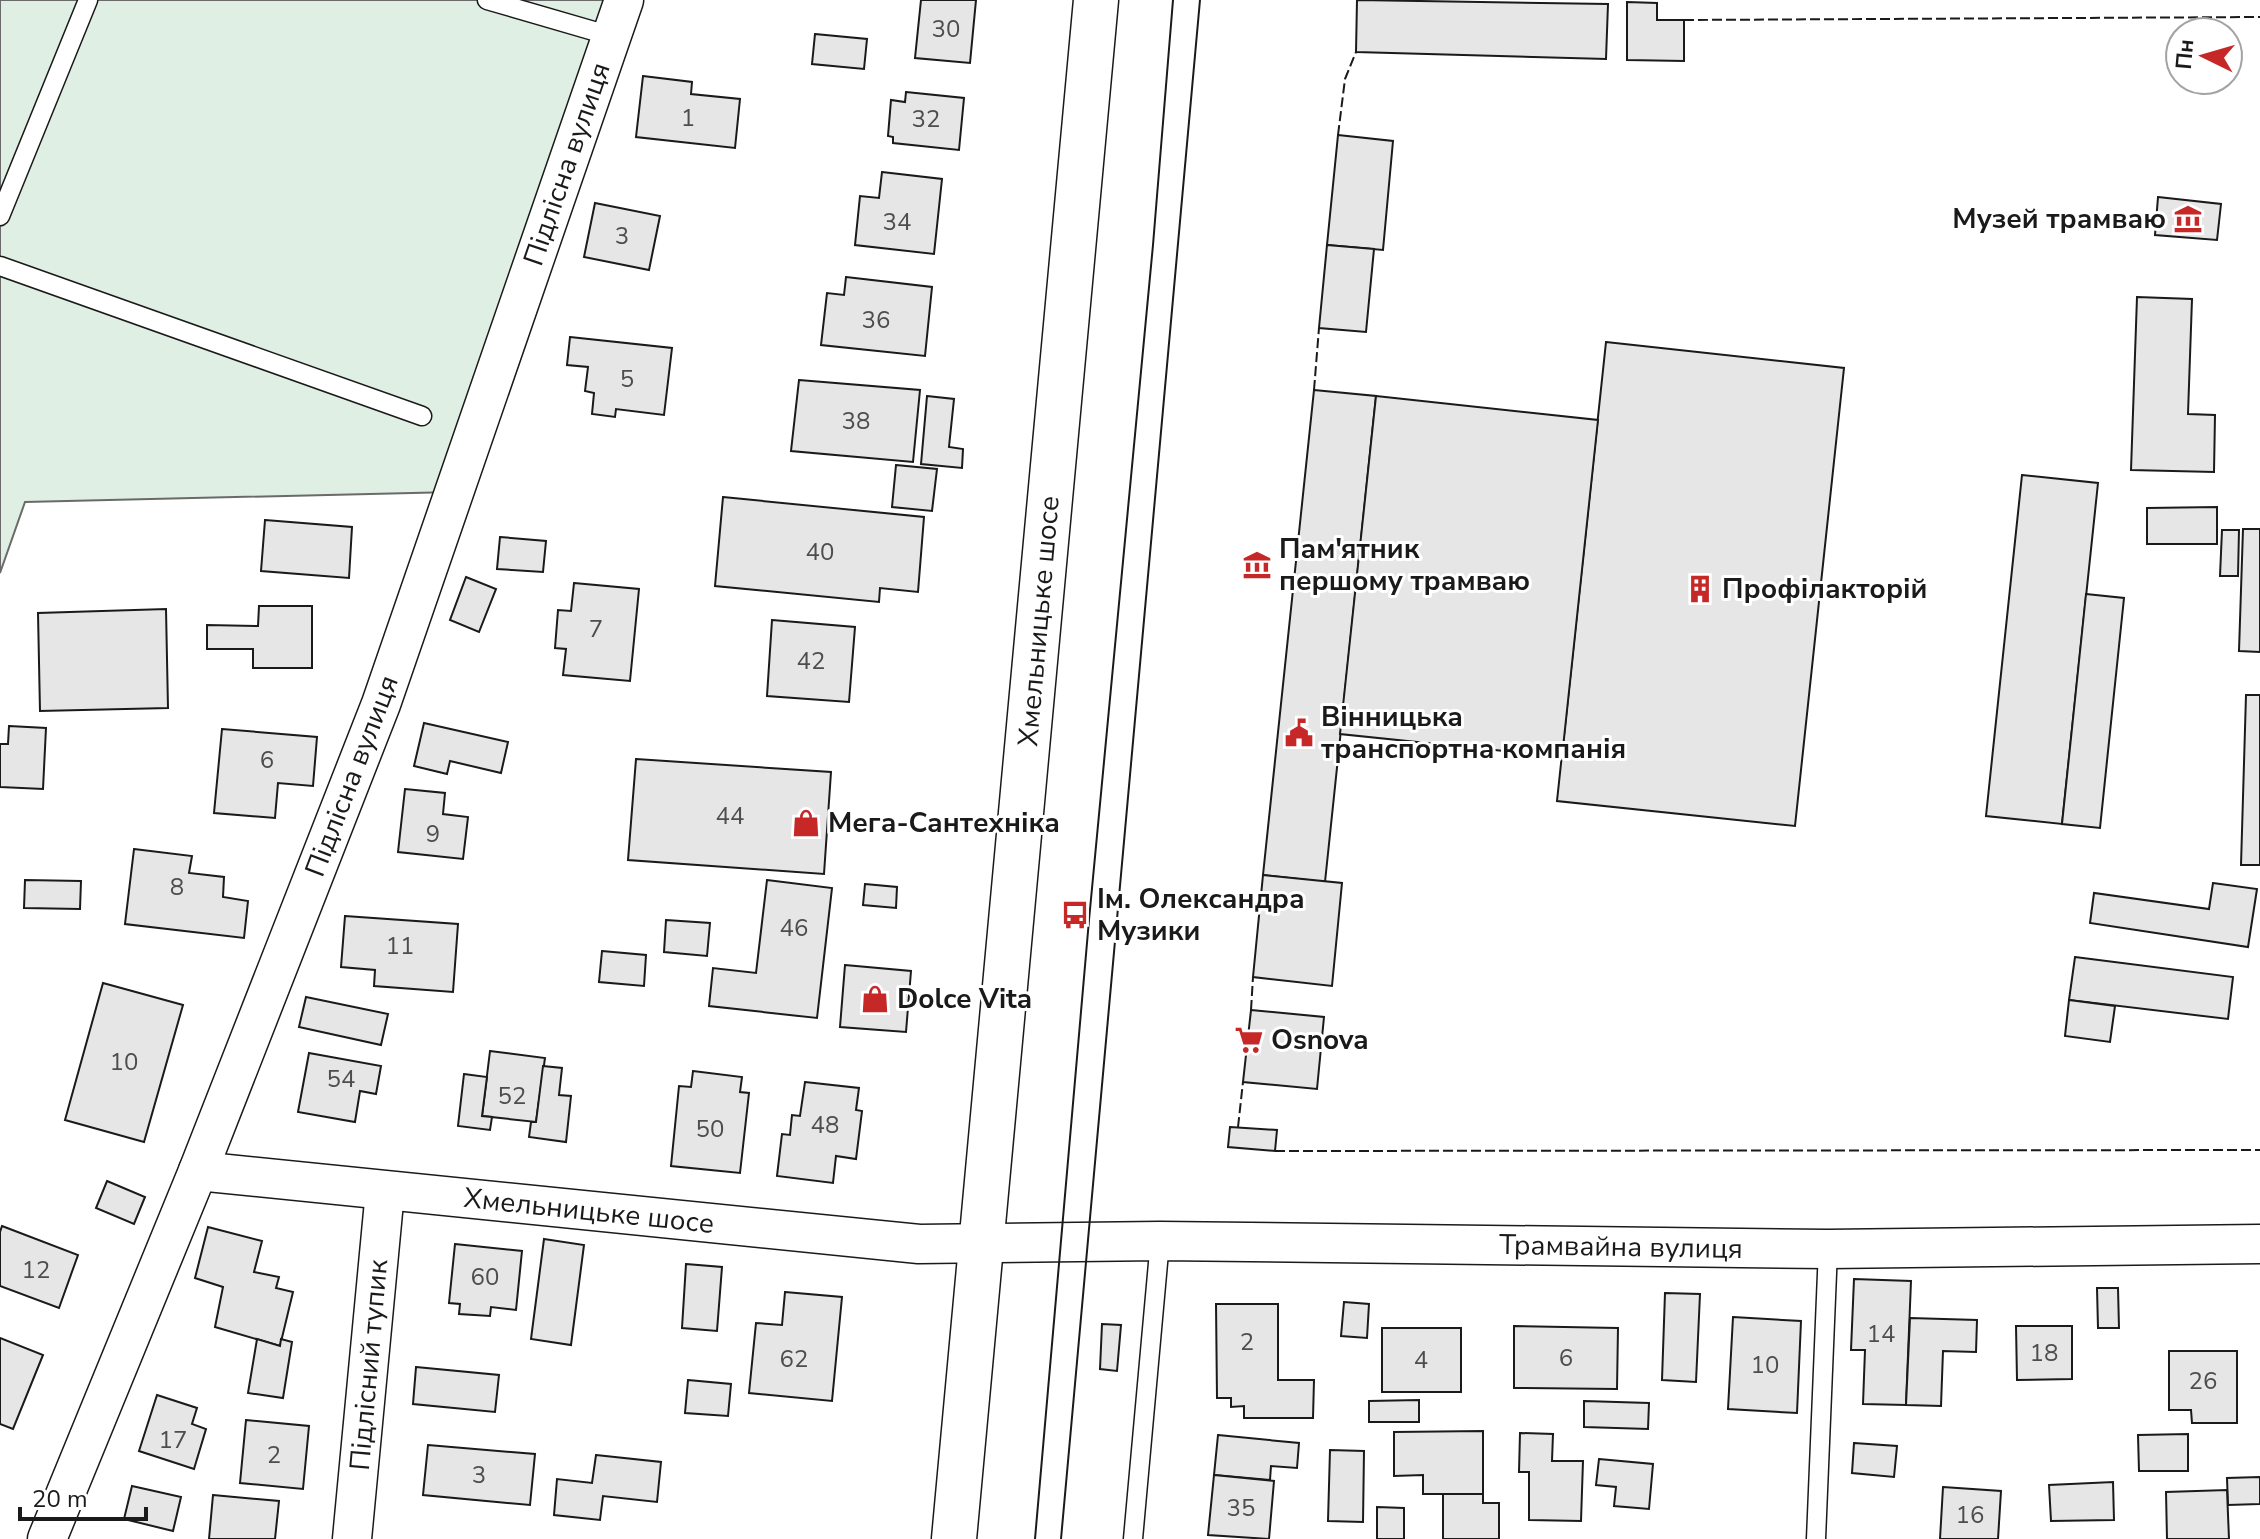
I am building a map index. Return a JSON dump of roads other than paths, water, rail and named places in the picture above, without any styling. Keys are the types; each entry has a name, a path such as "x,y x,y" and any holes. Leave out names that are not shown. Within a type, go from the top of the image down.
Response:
{"main road":[{"name":"Хмельницьке шосе","path":"954,1539 1096,0"}],"street":[{"name":"Підлісна вулиця","path":"47,1539 198,1171 381,704 624,0"},
{"name":"Хмельницьке шосе","path":"198,1171 919,1244 982,1242"},
{"name":"Підлісний тупик","path":"352,1539 385,1191"},
{"name":"Трамвайна вулиця","path":"982,1242 1160,1241 1828,1249 2260,1244"}],"lane":[{"path":"0,216 88,0"},
{"path":"487,0 611,36"},
{"path":"0,266 422,416"},
{"path":"1133,1539 1160,1241"},
{"path":"1816,1539 1828,1249"}],"tram line":[{"path":"1035,1539 1173,0"},
{"path":"1061,1539 1200,0"}],"place":[{"name":"Музей трамваю","path":"2188,219"},
{"name":"Пам'ятник першому трамваю","path":"1257,565"},
{"name":"Профілакторій","path":"1700,589"},
{"name":"Вінницька транспортна компанія","path":"1299,733"},
{"name":"Мега-Сантехніка","path":"806,823"},
{"name":"Ім. Олександра Музики","path":"1075,915"},
{"name":"Dolce Vita","path":"875,999"},
{"name":"Osnova","path":"1249,1040"}]}
